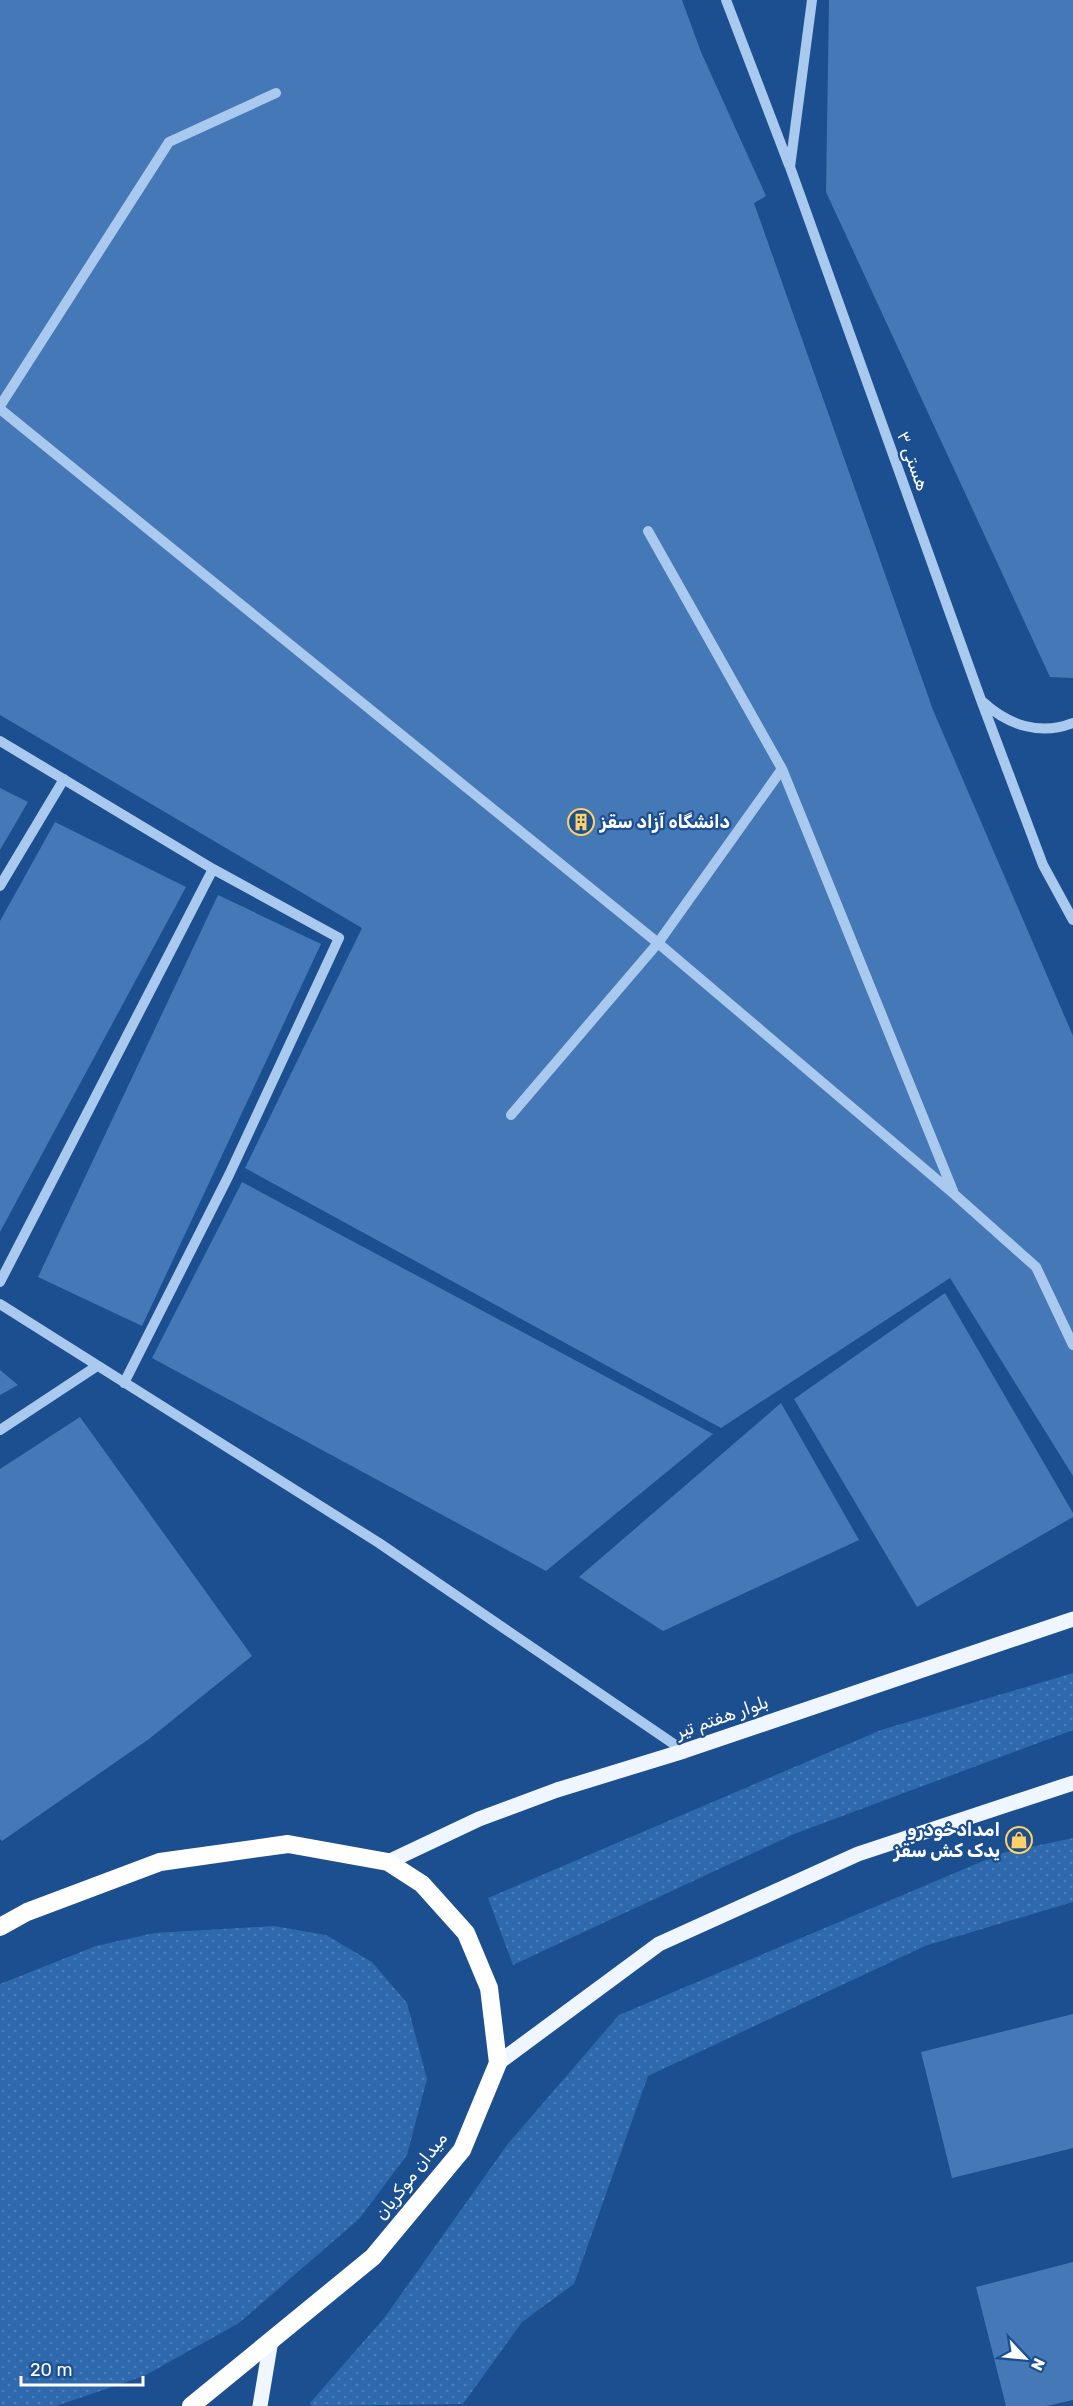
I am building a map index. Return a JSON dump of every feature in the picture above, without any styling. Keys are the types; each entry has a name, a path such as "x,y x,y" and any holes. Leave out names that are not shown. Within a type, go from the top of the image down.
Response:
{"highway":[{"name":"میدان موکریان","path":"0,1927 27,1912 160,1862 288,1844 388,1862 422,1884 466,1933 489,1988 498,2063 462,2150 372,2257 191,2406"}],"main road":[{"name":"بلوار هفتم تیر","path":"388,1862 490,1814 557,1790 684,1751 1073,1619"},
{"path":"498,2063 659,1944 858,1854 1073,1783"},
{"path":"261,2406 271,2340"}],"street":[{"path":"726,0 790,167"},
{"name":"هستی ۳","path":"812,0 790,167 981,700 1043,865 1073,920"},
{"path":"276,93 169,142 0,408 658,943 954,1194 1036,1267 1073,1345"},
{"path":"648,531 782,769 954,1194"},
{"path":"981,700 1002,717 1027,727 1045,729 1063,727 1073,723"},
{"path":"0,741 213,869 339,938 229,1175 124,1383"},
{"path":"511,1115 658,943 782,769"},
{"path":"0,886 64,779"},
{"path":"0,1282 213,869"},
{"path":"0,1304 267,1470 308,1499 379,1543 684,1751"},
{"path":"0,1430 97,1366"}],"shaded area":[{"path":"1073,1673 1073,1730 794,1834 513,1965 488,1898 881,1730"},
{"path":"1073,1838 1073,1902 925,1946 648,2076 574,2284 522,2322 463,2404 311,2406 310,2403 385,2317 507,2145 619,2015 1002,1853"},
{"path":"274,1926 326,1935 372,1962 407,2003 427,2079 407,2155 359,2219 239,2323 144,2376 56,2406 0,2406 0,1984 96,1946 154,1933"}],"building":[{"name":"دانشگاه آزاد سقز","path":"0,0 682,0 701,52 766,196 754,203 933,710 1073,1036 1073,1476 950,1278 721,1428 245,1168 362,928 0,715"},
{"path":"829,0 1073,0 1073,678 1050,677 826,192"},
{"path":"0,788 28,802 0,850"},
{"path":"55,822 186,887 0,1232 0,921"},
{"path":"218,895 321,944 142,1326 38,1277"},
{"path":"242,1182 713,1434 546,1571 152,1358"},
{"path":"945,1293 1073,1513 1073,1517 917,1607 794,1399"},
{"path":"0,1370 18,1385 0,1395"},
{"path":"781,1403 859,1540 663,1631 579,1577"},
{"path":"80,1417 252,1656 149,1739 2,1841 0,1839 0,1469"},
{"path":"1073,2014 1073,2148 952,2178 921,2052"},
{"path":"1073,2262 1073,2400 1047,2406 1006,2406 976,2287"}],"place":[{"name":"دانشگاه آزاد سقز","path":"581,822"},
{"name":"امدادخودرو یدک کش سقز","path":"1019,1840"}]}
